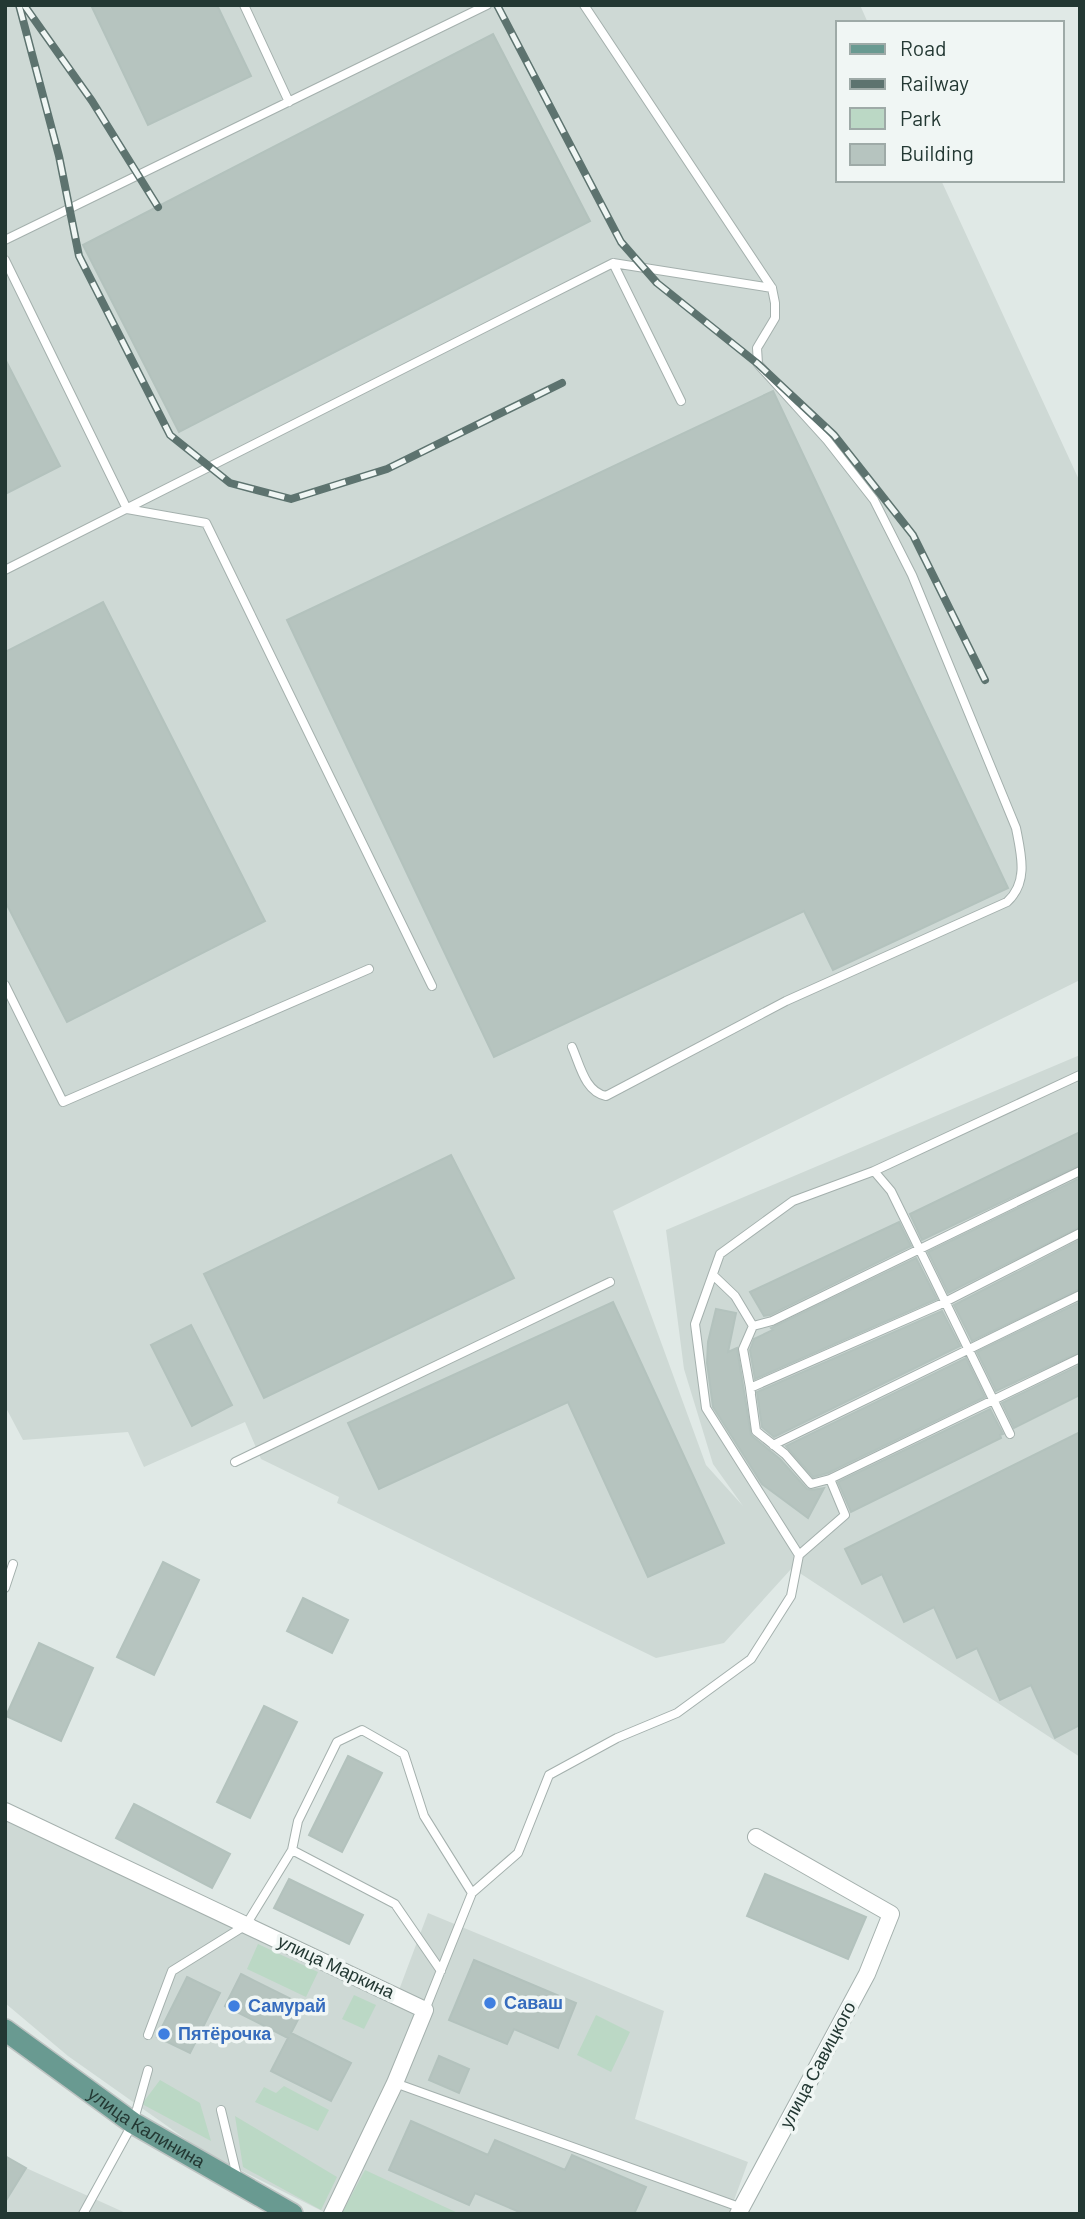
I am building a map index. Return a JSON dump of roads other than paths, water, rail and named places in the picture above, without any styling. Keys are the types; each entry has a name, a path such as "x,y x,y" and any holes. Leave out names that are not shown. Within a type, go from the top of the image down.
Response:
{"main road":[{"name":"улица Калинина","path":"5,2030 133,2123 292,2214"}],"street":[{"name":"улица Маркина","path":"5,1811 425,2010"},
{"name":"улица Савицкого","path":"740,2211 867,1974 891,1914 756,1837"},
{"path":"332,2214 395,2084 425,2010"}],"lane":[{"path":"244,5 289,102"},
{"path":"5,240 487,5"},
{"path":"572,1047 590,1087 597,1094 606,1096 786,1001 1007,902 1016,894 1021,882 1022,857 1016,828 912,575 874,500 827,440 758,364 757,348 775,318 772,288 584,5"},
{"path":"5,260 127,509"},
{"path":"5,570 613,263 772,288"},
{"path":"613,263 681,401"},
{"path":"127,509 206,523 432,986"},
{"path":"5,985 63,1102 369,968"},
{"path":"799,1555 706,1408 695,1324 720,1254 793,1201 874,1171 1080,1075"},
{"path":"874,1171 891,1191 1010,1434"},
{"path":"753,1326 772,1321 1080,1171"},
{"path":"751,1397 750,1388 945,1302 1080,1233"},
{"path":"713,1275 735,1296 753,1326"},
{"path":"236,1462 610,1282"},
{"path":"773,1445 1080,1295"},
{"path":"753,1326 744,1349 756,1431 785,1454 811,1484 831,1479 1080,1358"},
{"path":"425,2010 472,1893 519,1853 549,1775 617,1738 677,1713 751,1659 791,1596 799,1555 845,1515 831,1479"},
{"path":"5,1588 13,1564"},
{"path":"148,2035 172,1971 246,1925 292,1850 298,1821 337,1742 362,1730 404,1754 424,1816 472,1893"},
{"path":"292,1850 395,1904 440,1971"},
{"path":"83,2214 133,2123 148,2070"},
{"path":"395,2084 740,2211"},
{"path":"221,2110 239,2183"}],"railway":[{"path":"19,5 59,156 79,256 170,435 230,483 291,499 387,469 562,383"},
{"path":"24,5 92,101 158,207"},
{"path":"497,5 621,242 657,283 758,364 834,435 913,535 985,680"}],"place":[{"name":"Саваш","path":"490,2003"},
{"name":"Самурай","path":"234,2006"},
{"name":"Пятёрочка","path":"164,2034"}]}
